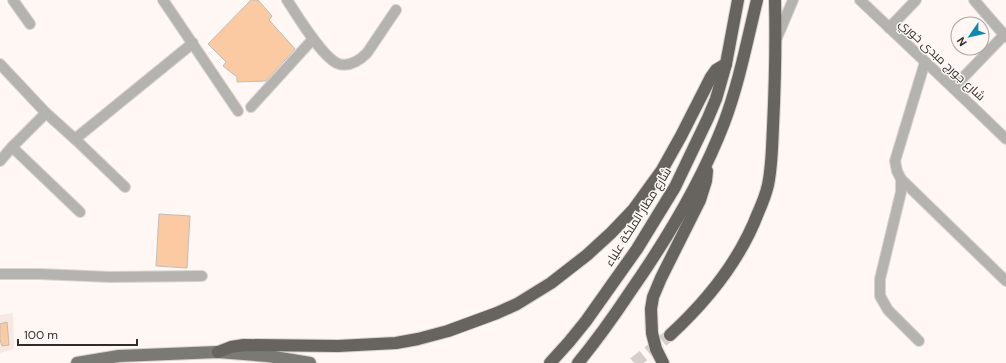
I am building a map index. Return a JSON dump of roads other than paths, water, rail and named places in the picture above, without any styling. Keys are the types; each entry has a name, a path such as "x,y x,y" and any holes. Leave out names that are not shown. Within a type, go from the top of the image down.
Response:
{"highway":[{"name":"شارع مطار الملكة علياء","path":"550,363 569,342 599,303 637,249 675,187 716,99 726,64 738,0"},
{"path":"578,363 601,334 653,259 682,211 707,163 730,103 757,0"},
{"path":"670,335 712,292 727,271 754,226 762,205 771,169 776,40 775,0"},
{"path":"218,352 231,347 244,345 338,346 396,343 448,331 497,314 517,304 551,283 587,255 604,241 633,210 662,170 711,77 716,70 726,64"},
{"path":"664,363 656,349 652,333 651,310 653,297 667,265 700,200 706,181 707,163"}],"main road":[{"path":"77,363 119,356 218,352 268,356 310,363"}],"street":[{"path":"13,0 30,24"},
{"path":"163,0 238,111"},
{"path":"287,0 323,51 339,64 350,64 362,58 396,10"},
{"path":"776,40 793,0"},
{"name":"شارع جورج مبدى خوري","path":"860,0 1006,139"},
{"path":"889,28 916,0"},
{"path":"953,88 1005,35 974,0"},
{"path":"251,107 314,39"},
{"path":"75,139 193,43"},
{"path":"925,62 896,161 897,171 901,179 1006,281"},
{"path":"0,64 46,113 125,187"},
{"path":"0,161 46,113"},
{"path":"12,147 80,212"},
{"path":"901,179 901,192 880,279 880,296 888,310 919,341"},
{"path":"0,274 110,277 202,276"}],"tunnel":[{"path":"634,363 670,335"}]}
